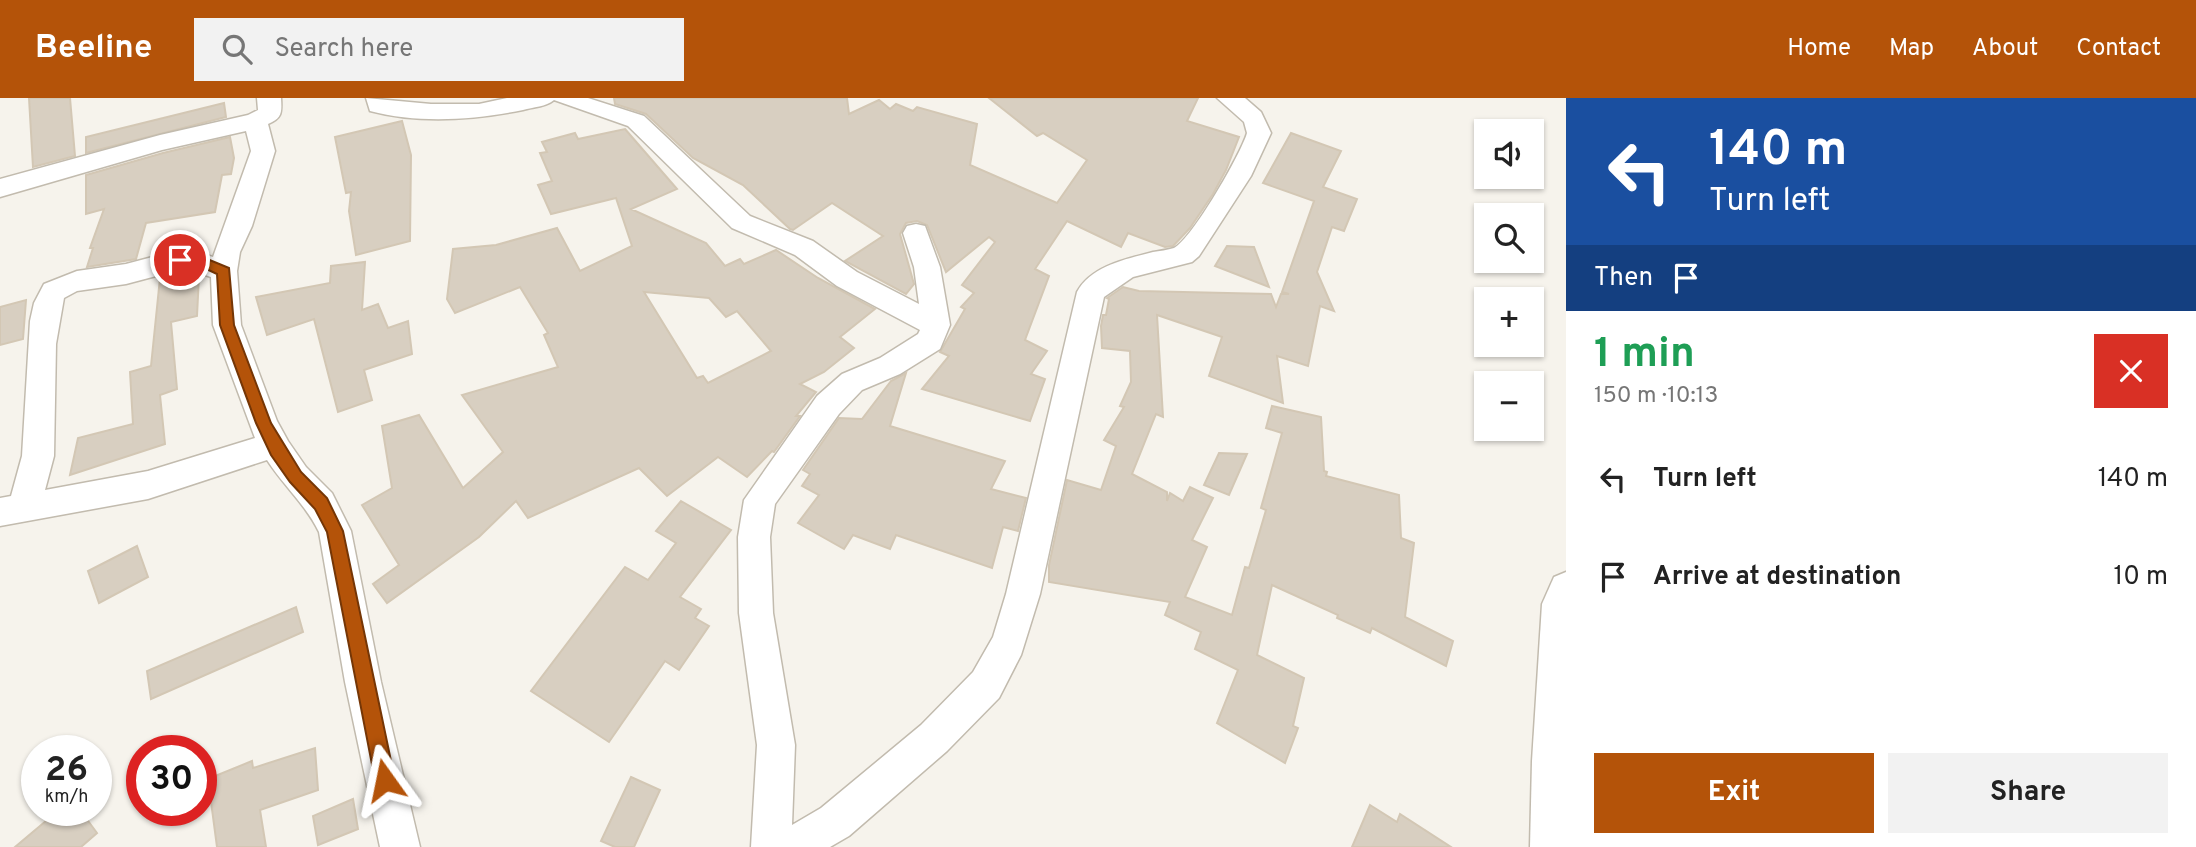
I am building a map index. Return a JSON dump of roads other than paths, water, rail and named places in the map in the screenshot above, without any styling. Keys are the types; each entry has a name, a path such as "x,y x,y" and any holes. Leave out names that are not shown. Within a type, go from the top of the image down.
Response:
{"street":[{"path":"378,102 430,98"},
{"path":"378,102 431,111 479,111 544,98"},
{"path":"564,98 636,121 741,222 804,248 848,279 936,325"},
{"path":"793,847 835,822 934,738 986,685 1009,643 1023,594 1091,292 1107,276 1186,254 1240,176 1259,138 1259,130 1254,120 1243,107 1229,98"},
{"path":"0,188 160,143 262,109 263,150 239,226 227,252 224,271 227,325 274,445 295,477 321,503 335,531 363,682 400,847"},
{"path":"771,847 776,746 756,612 754,537 760,500 828,405 852,382 890,366 930,341 936,325 927,267 916,233"},
{"path":"12,509 38,458 45,315 54,292 69,282 92,281 180,260 200,261 224,271"},
{"path":"12,509 148,485 274,445"},
{"path":"1550,847 1551,761 1559,604 1566,587"}]}
